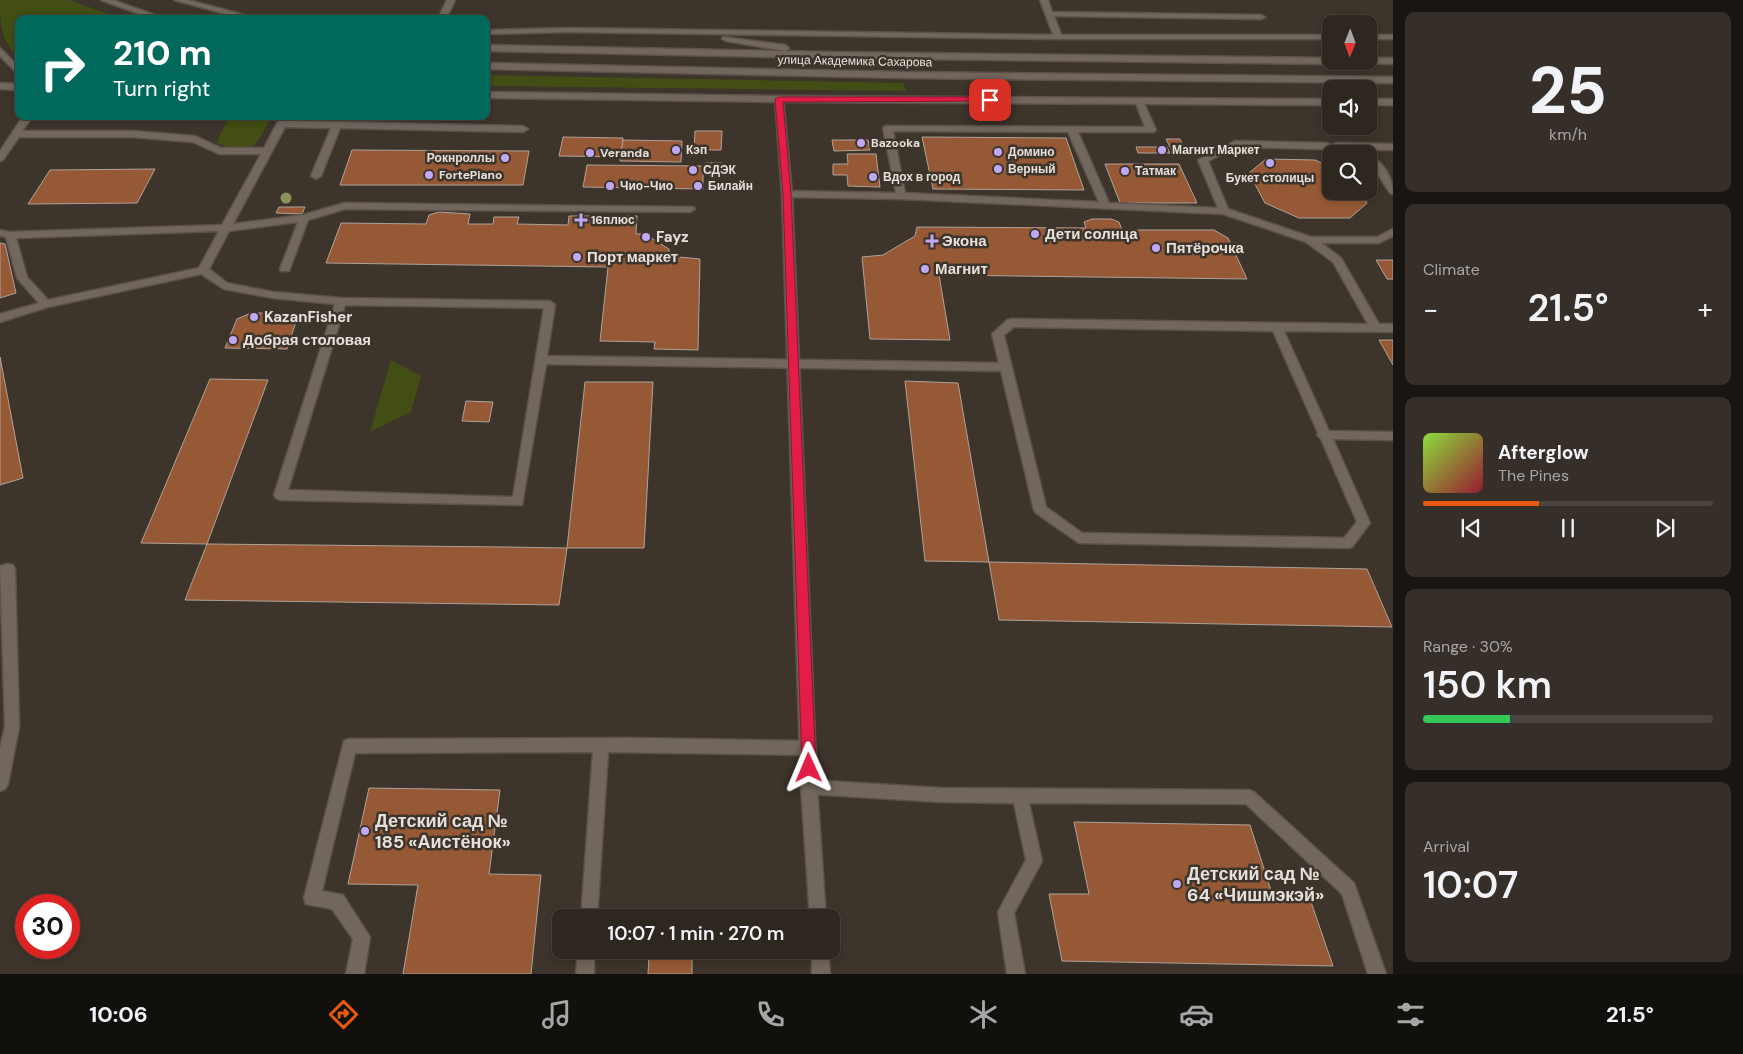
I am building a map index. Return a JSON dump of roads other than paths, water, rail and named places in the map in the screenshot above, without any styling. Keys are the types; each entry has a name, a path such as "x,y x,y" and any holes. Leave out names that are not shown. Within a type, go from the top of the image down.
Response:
{"main road":[{"path":"105,0 150,15"},
{"path":"178,0 240,15"},
{"path":"444,15 451,0"},
{"path":"1044,0 1058,38"},
{"path":"1049,14 1261,17"},
{"path":"490,32 684,32 1058,38 1322,37"},
{"path":"684,32 829,55"},
{"path":"1378,37 1393,37"},
{"path":"490,48 829,55 1322,61"},
{"path":"0,51 15,68"},
{"path":"1378,61 1393,61"},
{"name":"улица Академика Сахарова","path":"490,66 884,74 1393,80"},
{"path":"0,86 15,87"},
{"path":"490,95 779,99 1322,102"},
{"path":"779,99 787,194 809,787 817,909"},
{"path":"901,196 888,128 1150,130 1139,102"},
{"path":"1377,102 1393,102"},
{"path":"0,158 25,120"},
{"path":"0,318 46,304 203,270 284,120 337,125 523,130"},
{"path":"316,176 337,125"},
{"path":"1072,130 1106,206"},
{"path":"16,134 132,134 195,139 219,151 266,152"},
{"path":"1224,211 1203,160 1236,144 1322,146"},
{"path":"1377,147 1393,147"},
{"path":"1377,165 1393,191"},
{"path":"787,194 901,196 1224,211 1310,240 1337,260 1376,328"},
{"path":"46,304 22,278 5,234 227,228 304,218 344,206 690,209"},
{"path":"285,269 304,218"},
{"path":"1310,240 1379,240 1393,232"},
{"path":"203,270 224,286 273,294 341,301 550,305 518,502 280,495 341,301"},
{"path":"1277,327 1323,435 1364,522 1347,543 1080,538 1040,510 1004,367 998,334 1011,323 1393,328"},
{"path":"541,360 1004,367"},
{"path":"1323,435 1393,436"},
{"path":"0,572 8,569 12,727 0,784"},
{"path":"355,974 362,937 337,901 312,898 349,746 809,748"},
{"path":"590,909 601,746"},
{"path":"809,787 941,795 1249,797 1348,889 1377,974"},
{"path":"1016,974 1006,912 1034,861 1020,795"},
{"path":"585,974 586,959"},
{"path":"820,959 821,974"}],"place":[{"name":"Bazooka","path":"861,143"},
{"name":"Кэп","path":"676,150"},
{"name":"Магнит Маркет","path":"1162,150"},
{"name":"Домино","path":"998,152"},
{"name":"Veranda","path":"590,153"},
{"name":"Рокнроллы","path":"505,158"},
{"name":"Букет столицы","path":"1270,163"},
{"name":"Верный","path":"998,169"},
{"name":"СДЭК","path":"693,170"},
{"name":"Татмак","path":"1125,171"},
{"name":"FortePiano","path":"429,175"},
{"name":"Вдох в город","path":"873,177"},
{"name":"Чио-Чио","path":"610,186"},
{"name":"Билайн","path":"698,186"},
{"name":"16плюс","path":"581,220"},
{"name":"Дети солнца","path":"1035,234"},
{"name":"Fayz","path":"646,237"},
{"name":"Экона","path":"932,241"},
{"name":"Пятёрочка","path":"1156,248"},
{"name":"Порт маркет","path":"577,257"},
{"name":"Магнит","path":"925,269"},
{"name":"KazanFisher","path":"254,317"},
{"name":"Добрая столовая","path":"233,340"},
{"name":"Детский сад № 185 «Аистёнок»","path":"365,831"},
{"name":"Детский сад № 64 «Чишмэкэй»","path":"1177,884"}]}
